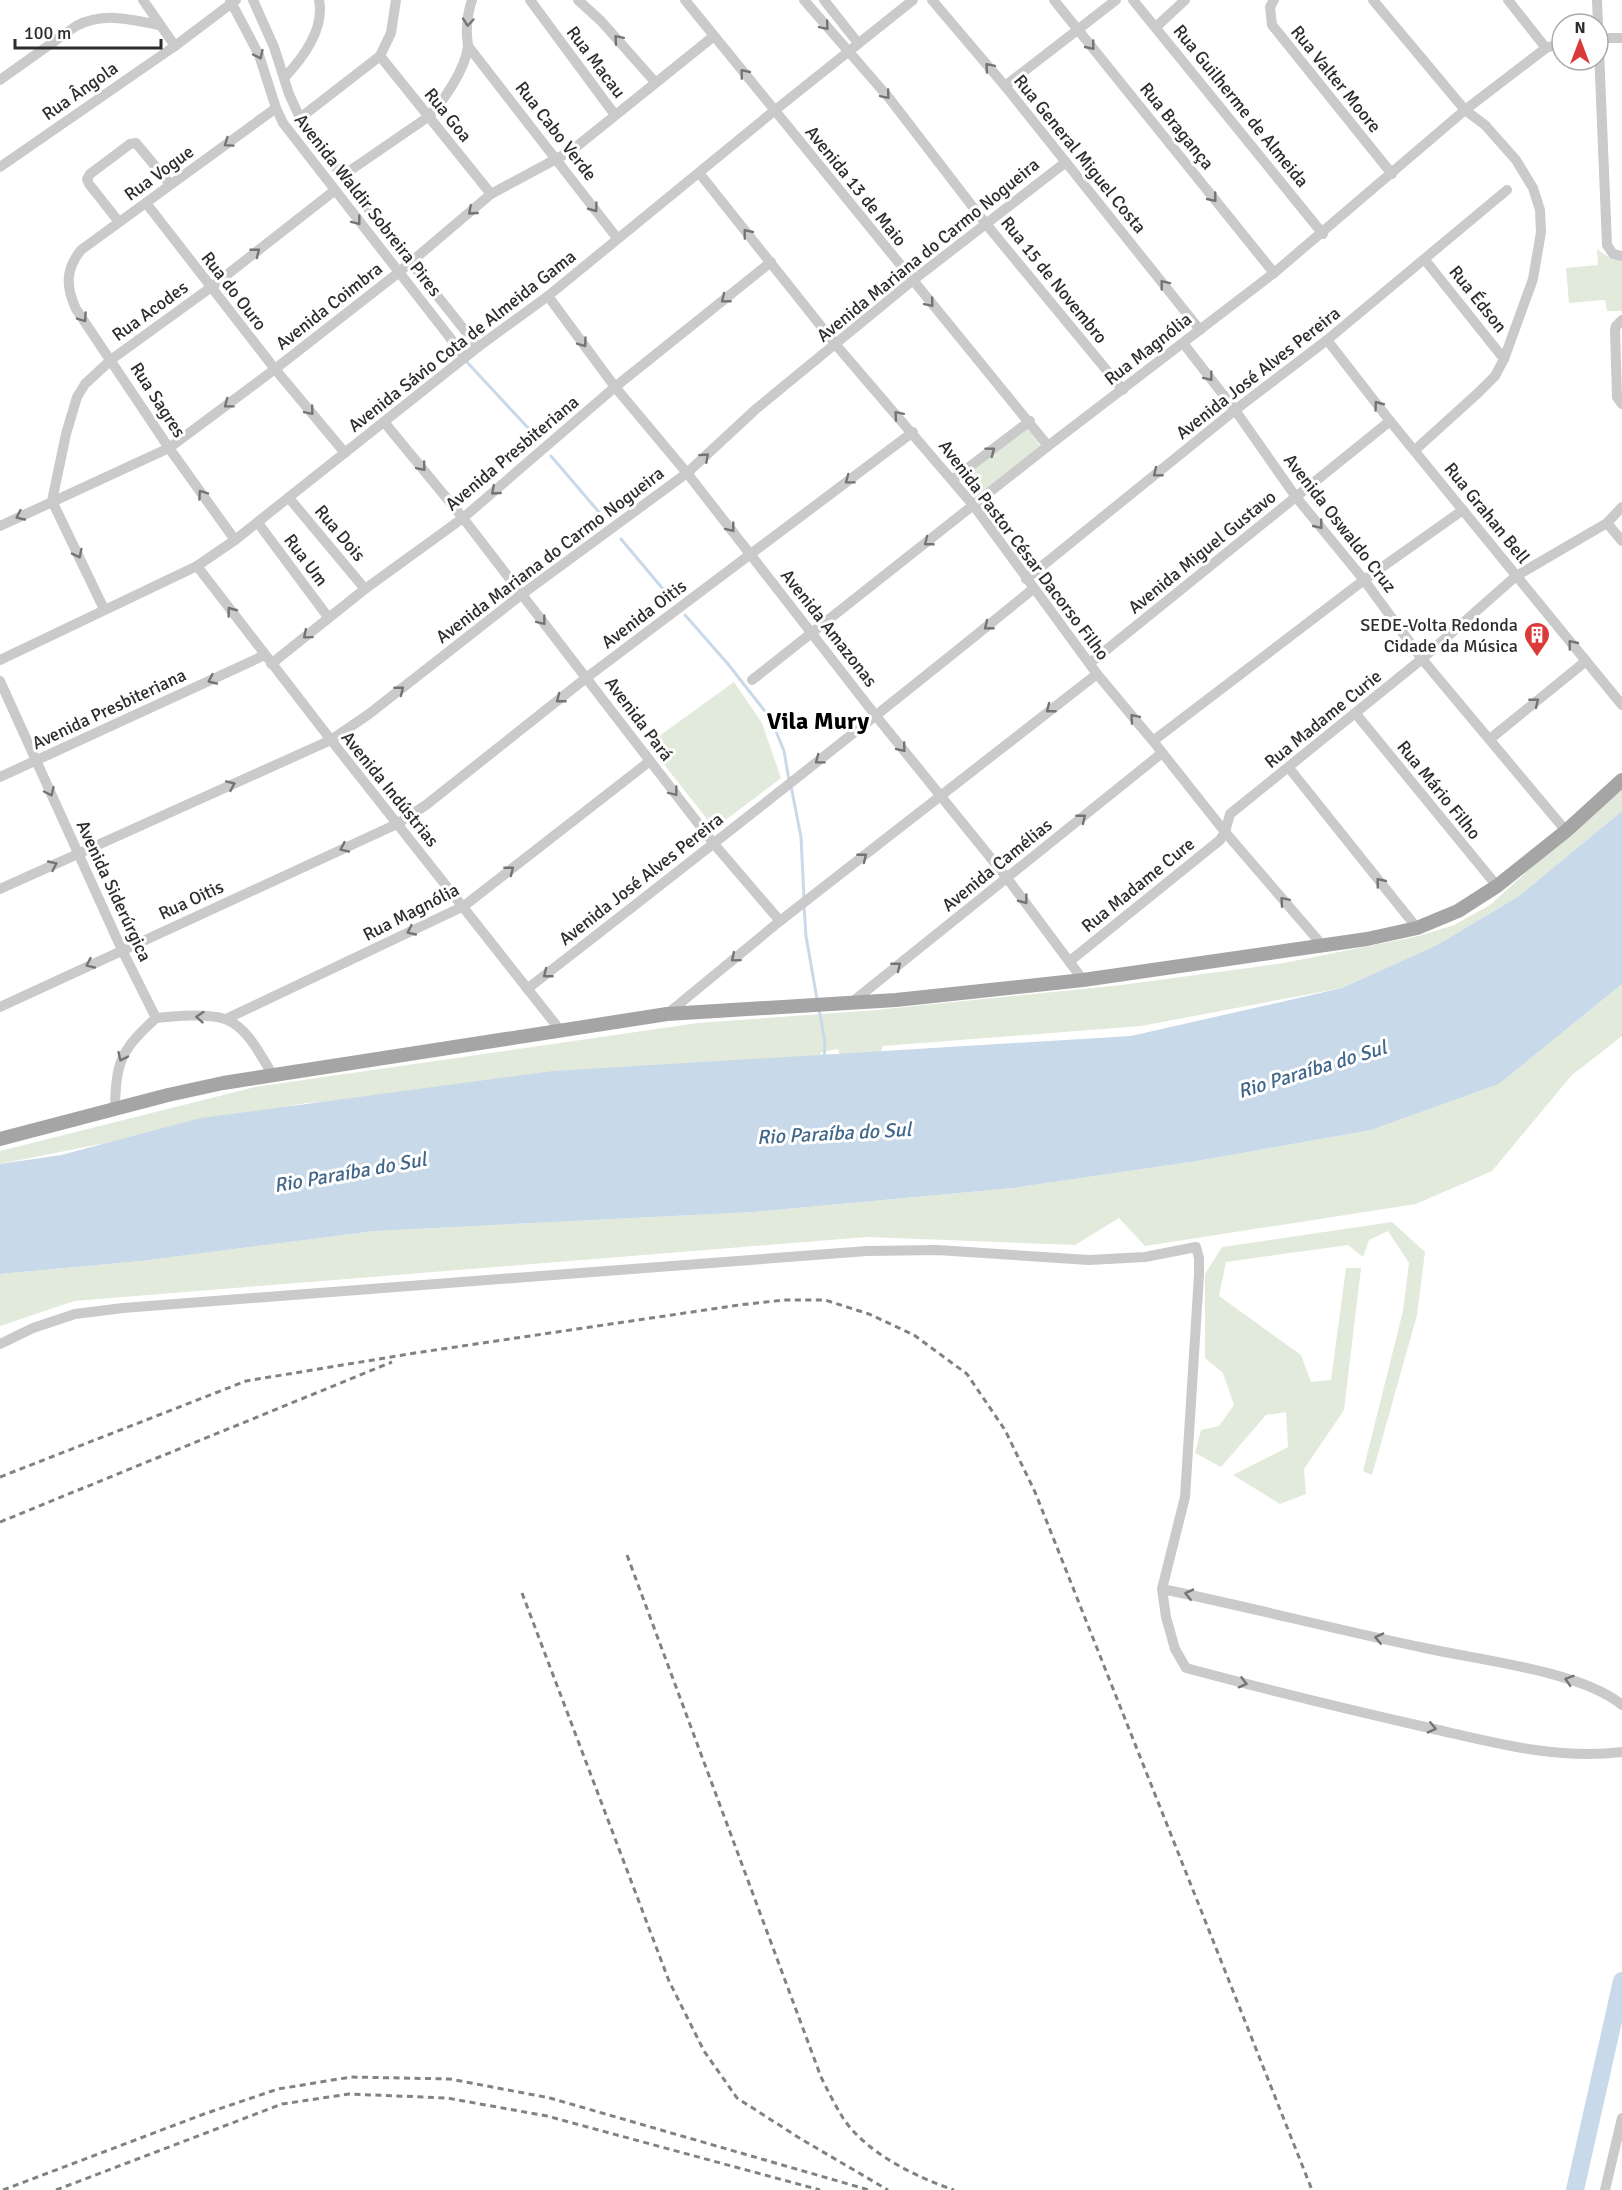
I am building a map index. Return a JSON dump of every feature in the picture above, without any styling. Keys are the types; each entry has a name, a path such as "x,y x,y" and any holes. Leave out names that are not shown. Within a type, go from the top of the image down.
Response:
{"main road":[{"path":"0,1138 114,1108 223,1083 560,1030 668,1014 827,1005 1083,980 1367,939 1417,928 1458,911 1497,886 1566,831 1622,780"}],"street":[{"path":"143,0 175,46"},
{"name":"Avenida Waldir Sobreira Pires","path":"253,0 274,47 289,94 300,118 342,176 478,347"},
{"path":"284,78 314,36 321,8 319,0"},
{"path":"300,118 380,56 391,33 396,0"},
{"path":"342,176 428,117 445,96 463,63 468,46 468,16 472,0"},
{"name":"Rua Macau","path":"530,0 615,115"},
{"path":"578,0 601,21 655,82"},
{"name":"Avenida 13 de Maio","path":"686,0 1048,446"},
{"name":"Rua 15 de Novembro","path":"804,0 889,98 986,224 1123,390"},
{"path":"824,0 858,43"},
{"name":"Avenida Sávio Cota de Almeida Gama","path":"0,660 197,566 235,540 465,357 548,296 913,0"},
{"name":"Rua General Miguel Costa","path":"932,0 1005,86 1200,330"},
{"name":"Rua Bragança","path":"1054,0 1274,273"},
{"path":"1005,86 1116,0"},
{"name":"Rua Guilherme de Almeida","path":"1133,0 1323,234"},
{"path":"1156,27 1185,0"},
{"name":"Rua Valter Moore","path":"1274,0 1270,7 1272,25 1392,174"},
{"path":"1373,0 1465,110 1485,125 1516,160 1533,188 1540,210 1541,232 1533,279 1504,359 1495,376 1415,450"},
{"path":"1508,0 1546,48"},
{"name":"Avenida Waldir Sobreira Pires","path":"233,1 259,55 276,108 292,137 465,357"},
{"name":"Rua Ângola","path":"0,167 175,46 233,1"},
{"path":"0,80 76,26 87,21 115,17 159,25"},
{"name":"Avenida Coimbra","path":"0,526 169,448 398,273 491,194 558,160 714,36"},
{"name":"Rua Cabo Verde","path":"468,46 617,238"},
{"name":"Rua Magnólia","path":"752,680 1048,446 1274,273 1323,234 1465,110 1550,47"},
{"name":"Rua Goa","path":"380,56 491,194"},
{"path":"1599,72 1607,245 1613,254 1622,256"},
{"name":"Rua Vogue","path":"70,271 81,250 276,108"},
{"path":"119,222 88,184 87,179 90,174 130,144 136,143 170,184"},
{"name":"Avenida Mariana do Carmo Nogueira","path":"0,890 331,740 369,714 521,595 687,473 756,409 912,281 1066,162"},
{"name":"Avenida Pastor César Dacorso Filho","path":"700,174 836,345 913,432 974,506 1096,674 1225,832 1323,945"},
{"name":"Rua Acodes","path":"52,501 66,434 77,397 85,384 112,359 210,288 334,190"},
{"name":"Avenida José Alves Pereira","path":"1026,579 1235,410 1328,340 1507,190"},
{"name":"Rua do Ouro","path":"146,203 210,288 345,453"},
{"name":"Rua Édson","path":"1425,260 1504,359"},
{"name":"Avenida Presbiteriana","path":"0,777 268,659 464,518 615,387 771,262"},
{"name":"Rua Sagres","path":"70,271 68,289 74,303 169,448 235,540"},
{"name":"Avenida Amazonas","path":"548,296 615,387 687,473 876,716 1007,878 1083,980"},
{"path":"1620,400 1615,330 1622,320"},
{"name":"Rua Grahan Bell","path":"1328,340 1390,421 1622,705"},
{"name":"Avenida Oswaldo Cruz","path":"1183,343 1235,410 1296,497 1364,580 1422,659 1566,831"},
{"path":"952,480 1029,421"},
{"name":"Avenida Miguel Gustavo","path":"1090,663 1390,421"},
{"name":"Avenida Pará","path":"384,422 464,518 714,844 780,921"},
{"name":"Avenida Oitis","path":"397,824 426,806 586,678 913,432"},
{"name":"Rua Dois","path":"289,498 365,589"},
{"path":"52,501 104,609"},
{"name":"Rua Madame Curie","path":"1225,832 1230,814 1356,714 1516,576 1607,523 1622,507"},
{"path":"1153,741 1364,580 1463,510"},
{"name":"Rua Um","path":"258,523 328,617"},
{"path":"1607,523 1622,541"},
{"name":"Avenida Indústrias","path":"197,566 560,1030"},
{"path":"876,716 1033,589"},
{"path":"1490,739 1586,661"},
{"path":"668,1014 780,921 1096,674"},
{"name":"Avenida Siderúrgica","path":"0,681 122,950 156,1018"},
{"name":"Rua Mário Filho","path":"1356,714 1497,886"},
{"name":"Avenida José Alves Pereira","path":"527,989 876,716"},
{"name":"Avenida Camélias","path":"851,1003 1162,753"},
{"name":"Rua Magnólia","path":"226,1019 464,906 650,762"},
{"path":"1288,768 1417,928"},
{"name":"Rua Oitis","path":"0,1006 397,824"},
{"name":"Rua Madame Cure","path":"1070,961 1220,840 1225,832"},
{"path":"114,1108 115,1083 123,1054 134,1037 156,1018 195,1016 226,1019 252,1042 273,1075"},
{"path":"0,1344 33,1328 75,1314 218,1299 360,1291 867,1251 937,1250 1089,1260 1145,1257 1196,1247 1199,1258 1199,1275 1185,1497 1162,1588 1166,1617 1175,1649 1186,1668 1296,1697 1508,1745 1557,1753 1622,1752"},
{"path":"1162,1588 1427,1649 1531,1670 1592,1688 1622,1705"},
{"path":"1605,2190 1622,2118"}],"green space":[{"path":"1597,249 1611,259 1622,261 1622,311 1607,311 1605,300 1569,303 1566,268 1598,265"},
{"path":"1027,428 1041,447 976,498 962,476"},
{"path":"734,682 762,723 781,778 719,825 707,819 648,744"},
{"path":"1622,786 1622,811 1519,896 1437,945 1342,988 1141,1026 883,1046 872,1073 847,1076 838,1049 821,1052 819,1073 306,1103 0,1164 0,1151 255,1087 698,1023 876,1010 1122,985 1284,963 1419,936 1454,925 1490,905"},
{"path":"1622,984 1622,1036 1572,1075 1492,1171 1416,1204 1145,1246 1119,1218 1075,1245 867,1237 74,1301 0,1326 0,1274 141,1261 375,1231 754,1212 1013,1188 1197,1161 1371,1130 1499,1084"},
{"path":"1392,1222 1425,1252 1417,1315 1372,1475 1363,1471 1403,1311 1409,1263 1388,1231 1369,1240 1363,1257 1348,1245 1226,1262 1219,1296 1301,1355 1311,1382 1331,1380 1346,1268 1361,1268 1344,1410 1304,1469 1306,1494 1280,1504 1233,1475 1288,1447 1286,1412 1266,1415 1221,1467 1195,1453 1201,1430 1219,1426 1234,1405 1223,1373 1205,1358 1205,1274 1222,1247"}],"water":[{"name":"Rio Paraíba do Sul","path":"1622,811 1622,984 1499,1084 1371,1130 1197,1161 1013,1188 754,1212 375,1231 141,1261 0,1274 0,1164 61,1155 201,1118 554,1071 1131,1036 1342,988 1437,945 1519,896"}],"waterway":[{"path":"466,361 530,430"},
{"path":"551,456 604,518"},
{"path":"621,539 663,589"},
{"path":"685,615 728,664 771,719 784,751 789,780"},
{"path":"791,786 801,837 804,898"},
{"path":"804,905 806,936 817,999"},
{"path":"819,1009 825,1042 824,1059"},
{"path":"1575,2190 1622,1981"}],"railway":[{"path":"0,1477 246,1381 415,1353 784,1300 825,1300 869,1314 914,1335 967,1374 1005,1430 1035,1492 1312,2190"},
{"path":"0,1522 392,1362"},
{"path":"627,1555 821,2077 829,2093 853,2131 878,2153 908,2171 954,2190"},
{"path":"522,1593 669,1981 704,2051 737,2098 888,2190"},
{"path":"3,2190 204,2114 278,2089 351,2077 450,2079 550,2098 869,2190"},
{"path":"56,2190 282,2104 349,2094 447,2098 547,2116 820,2190"}],"place":[{"name":"SEDE-Volta Redonda Cidade da Música","path":"1537,658"}],"district":[{"name":"Vila Mury","path":"818,721"}]}
